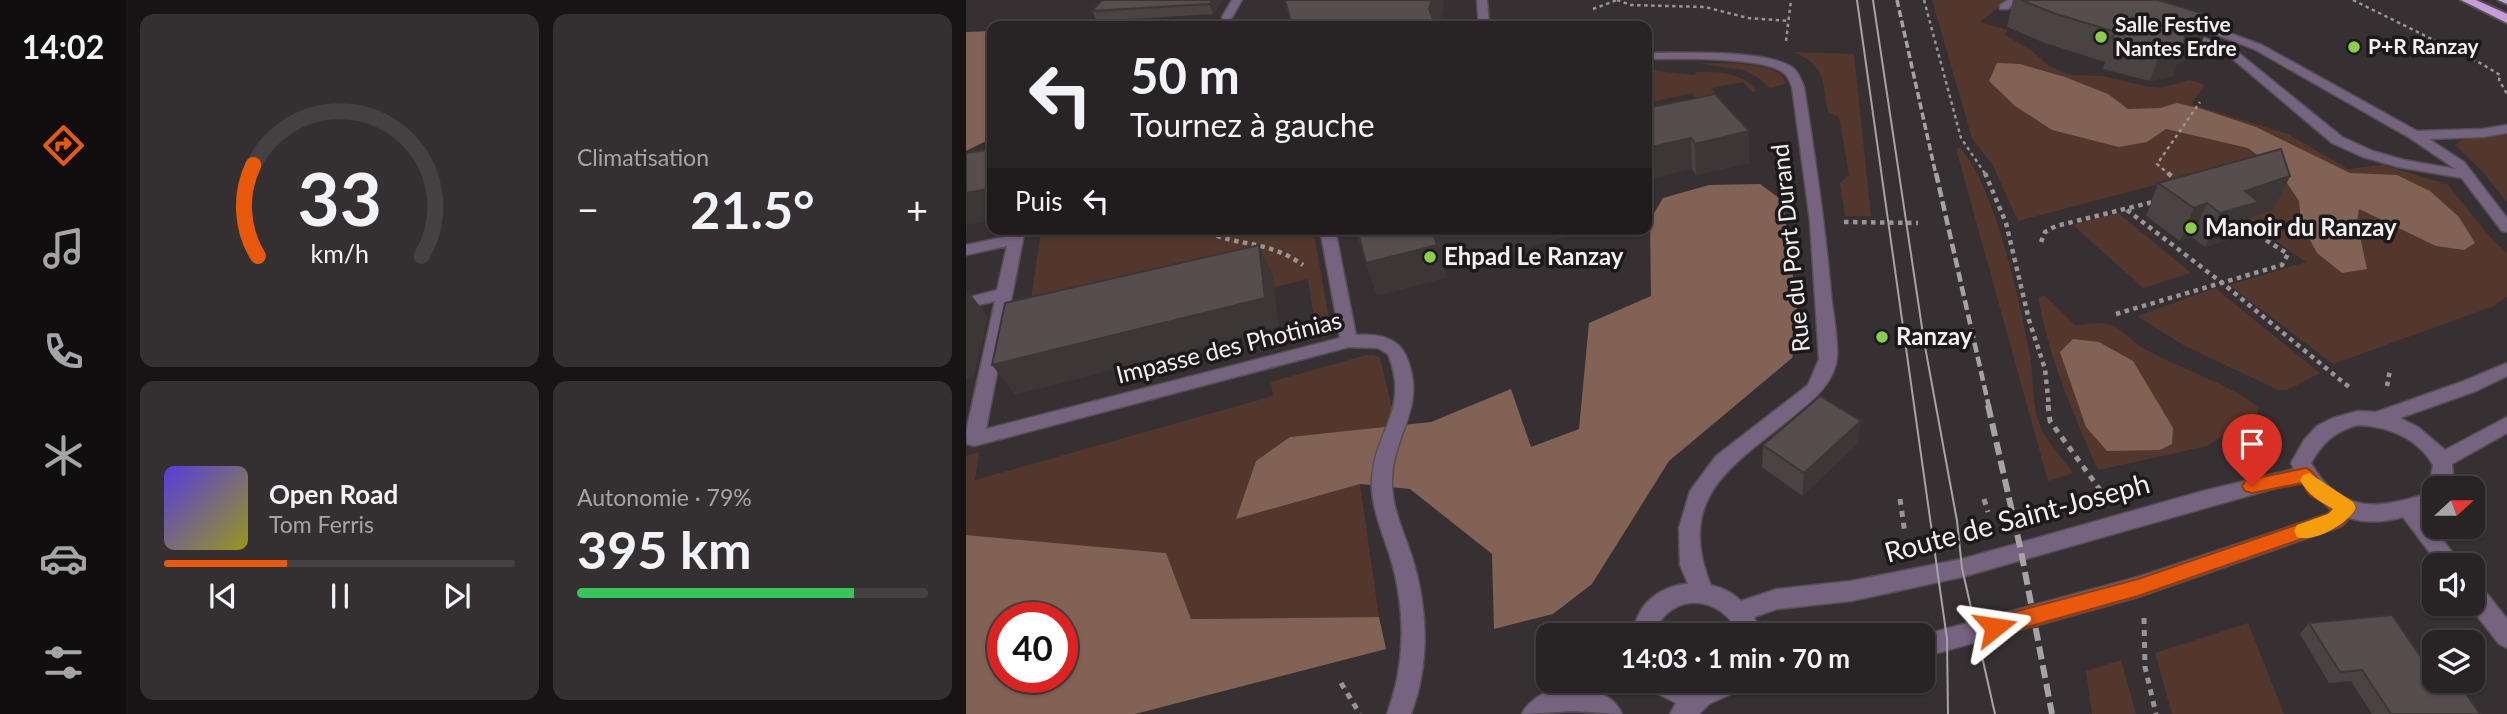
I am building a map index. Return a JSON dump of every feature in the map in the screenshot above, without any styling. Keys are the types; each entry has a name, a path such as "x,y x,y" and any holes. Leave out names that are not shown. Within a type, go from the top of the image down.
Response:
{"highway":[{"path":"2467,0 2507,21"}],"street":[{"path":"1227,17 1237,0"},
{"path":"1482,0 1482,21"},
{"path":"2004,7 2015,0"},
{"path":"2168,13 2258,47 2415,135 2459,165 2507,228"},
{"path":"2169,29 2231,52 2337,140 2368,154 2403,164 2468,175"},
{"name":"Rue du Port Durand","path":"1652,56 1757,60 1779,65 1791,73 1798,87 1817,221 1828,359 1815,389 1723,461 1700,491 1689,528 1691,565 1703,593"},
{"path":"2415,135 2483,133 2507,129"},
{"name":"Impasse des Photinias","path":"966,250 1014,235"},
{"name":"Impasse des Photinias","path":"1017,235 974,439 1349,341 1379,341 1395,351 1406,382 1406,405 1385,456 1382,481 1390,525 1409,592 1411,678 1399,714"},
{"path":"1328,235 1349,341"},
{"path":"966,303 1004,294"},
{"path":"2376,419 2470,386 2507,369"},
{"path":"2422,503 2407,509 2369,515 2346,508 2316,489 2306,475 2301,463 2308,445 2324,429 2354,417 2376,419 2398,425 2421,439 2442,461 2444,476"},
{"path":"2442,461 2507,424"},
{"name":"Route de Saint-Joseph","path":"1741,611 1777,599 1852,591 1962,568 2203,499 2306,475"},
{"path":"1935,643 2138,587 2335,520 2346,508"},
{"path":"2407,509 2442,553"},
{"path":"1646,623 1660,606 1688,593 1717,596 1741,611 1746,623"},
{"path":"2485,609 2507,637"},
{"path":"1534,714 1567,693"},
{"path":"1679,693 1708,693"},
{"path":"1682,714 1701,695"},
{"path":"1556,702 1573,699 1591,702 1610,714"}],"path":[{"path":"1593,9 1617,0 1632,5 1705,7 1748,18 1788,21"},
{"path":"1786,47 1791,0"},
{"path":"1924,0 1961,138 1989,179 2006,223 2029,320 2045,369 2050,421 2100,487"},
{"path":"2353,0 2482,64 2500,75 2507,94"},
{"path":"2179,182 2157,164 2200,102"},
{"path":"2041,242 2045,232 2056,226 2165,198"},
{"path":"2126,209 2221,282 2349,387"},
{"path":"2116,314 2282,265 2288,254 2233,219"},
{"path":"1840,222 1918,223"},
{"path":"1213,235 1284,252 1303,265 1311,276"},
{"path":"1900,499 1905,534"},
{"path":"1984,499 1988,512"},
{"path":"2143,605 2145,667 2156,714"},
{"path":"1341,683 1360,714"}],"shaded area":[{"path":"1932,0 2008,0 1980,22 2008,30 2004,34 2032,51 2049,66 2071,75 2102,76 2160,88 2189,80 2205,85 2191,104 2288,134 2348,169 2383,165 2447,184 2491,238 2507,253 2507,296 2494,306 2333,364 2229,285 2306,262 2185,177 2018,221 1993,166 1972,138"},
{"path":"987,31 987,140 966,151 966,32"},
{"path":"1793,52 1854,54 1871,216 1845,216 1840,183 1849,175 1839,117 1828,112 1823,82 1817,68 1812,62"},
{"path":"1697,63 1733,63 1761,67 1782,76 1786,84 1770,88 1743,70"},
{"path":"1997,63 2020,64 2065,77 2108,94 2128,109 2160,108 2177,103 2202,109 2256,127 2350,173 2397,175 2430,191 2459,217 2475,243 2464,250 2436,246 2359,209 2357,222 2367,269 2342,273 2317,253 2301,223 2299,201 2279,171 2248,148 2166,129 2147,142 2119,147 2052,130 2015,106 1989,81"},
{"path":"1652,71 1694,75 1697,72 1730,74 1745,80 1757,91 1752,92 1743,82 1711,88 1719,98 1699,102 1692,93 1652,102"},
{"path":"2507,135 2507,202 2482,171 2455,145 2462,140"},
{"path":"1960,148 1973,166 1984,189 2004,246 2030,356 2038,421 2073,473 2048,481 1956,149"},
{"path":"1760,184 1783,201 1800,331 1792,358 1669,461 1592,584 1553,614 1494,629 1492,554 1410,489 1360,484 1236,519 1256,461 1290,437 1431,422 1511,389 1531,447 1579,429 1589,323 1651,296 1652,217 1663,198 1709,185"},
{"path":"2118,213 2191,273 2143,288 2073,225"},
{"path":"1041,235 1314,235 1330,324 1317,339 1308,279 1274,287 1272,274 1026,332"},
{"path":"2215,288 2320,373 2287,390 2278,390 2185,346 2137,316"},
{"path":"2045,296 2075,325 2112,325 2138,345 2245,398 2259,408 2256,415 2207,446 2098,470 2055,364 2038,297"},
{"path":"2073,339 2099,342 2133,361 2173,428 2172,444 2160,450 2107,451 2086,427 2060,352"},
{"path":"1366,355 1380,358 1393,412 1384,427 1290,437 1237,519 1360,484 1379,617 1191,619 1166,553 966,535 966,456 979,452 975,480 1273,396 1271,382"},
{"path":"966,535 1166,553 1191,619 1379,617 1386,649 1135,714 966,714"},
{"path":"2248,623 2284,714 2172,714 2155,653"},
{"path":"2121,660 2136,714 2092,714 2086,671"}],"building":[{"path":"1102,0 1212,0 1209,4 1092,11"},
{"path":"1285,0 1432,0 1429,9 1434,21 1291,21"},
{"path":"2021,0 2158,0 2211,16 2185,36 2184,45 2161,50 2112,38 2116,32 2053,13"},
{"path":"1715,94 1749,131 1695,144 1691,138 1652,147 1652,107"},
{"path":"2281,149 2290,176 2245,191 2259,202 2220,213 2207,203 2194,208 2158,183"},
{"path":"987,150 987,189 966,193 966,153"},
{"path":"1359,235 1438,235 1434,236 1437,245 1366,263"},
{"path":"1259,245 1265,298 992,365 1005,303"},
{"path":"1820,396 1861,421 1804,473 1763,445"},
{"path":"2392,615 2422,659 2422,693 2465,693 2480,714 2391,714 2362,670 2340,672 2309,623"}],"tram line":[{"path":"1857,0 1947,639 1948,714"},
{"path":"1873,0 1924,341 1957,521 1962,568 1995,714"}],"railway":[{"path":"1897,0 1936,175"},
{"path":"1936,173 1989,407"},
{"path":"1988,405 2021,551 2052,714"}],"slow traffic":[{"path":"2304,531 2335,520 2346,508 2316,489 2309,480"}],"place":[{"name":"Salle Festive Nantes Erdre","path":"2101,37"},
{"name":"P+R Ranzay","path":"2354,47"},
{"name":"Manoir du Ranzay","path":"2191,228"},
{"name":"Ehpad Le Ranzay","path":"1430,257"},
{"name":"Ranzay","path":"1882,337"}],"route":[{"path":"1995,627 2138,587 2269,544 2335,520 2346,508 2316,489 2306,475 2252,486"}]}
